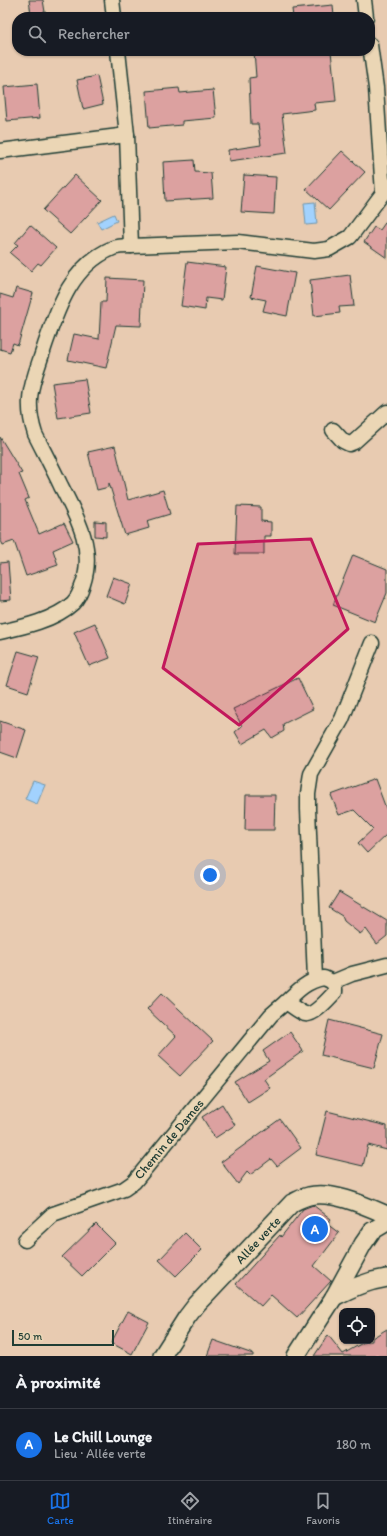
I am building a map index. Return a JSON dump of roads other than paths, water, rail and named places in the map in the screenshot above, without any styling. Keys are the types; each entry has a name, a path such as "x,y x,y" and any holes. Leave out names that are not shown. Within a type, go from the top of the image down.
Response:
{"street":[{"path":"112,0 113,12"},
{"path":"364,0 365,12"},
{"path":"118,56 126,135 131,246"},
{"path":"0,632 24,627 46,619 63,610 74,602 83,584 88,556 81,526 35,434 29,401 31,386 59,304 70,285 82,269 98,256 114,248 238,242 314,252 328,249 350,237 385,189 376,88 372,56"},
{"path":"0,151 126,135"},
{"path":"333,430 343,441 349,444 354,442 387,412"},
{"path":"286,1002 304,1013 310,1014 335,992 333,982 324,978 315,979 308,809 309,784 312,774 342,719 372,643"},
{"path":"333,982 352,974 387,965"},
{"name":"Chemin de Dames","path":"25,1240 53,1214 124,1189 134,1182 271,1015 302,987 315,979"},
{"name":"Allée verte","path":"162,1356 197,1304 292,1203 310,1195 330,1196 350,1200 387,1215"},
{"path":"296,1356 334,1297 363,1244 372,1231 387,1222"},
{"path":"334,1297 358,1285 387,1278"}],"water":[{"path":"315,202 317,224 306,225 304,203"},
{"path":"114,214 117,221 101,229 97,222"},
{"path":"33,781 45,785 37,804 25,799"}],"place":[{"name":"Le Chill Lounge","path":"315,1229"}]}
